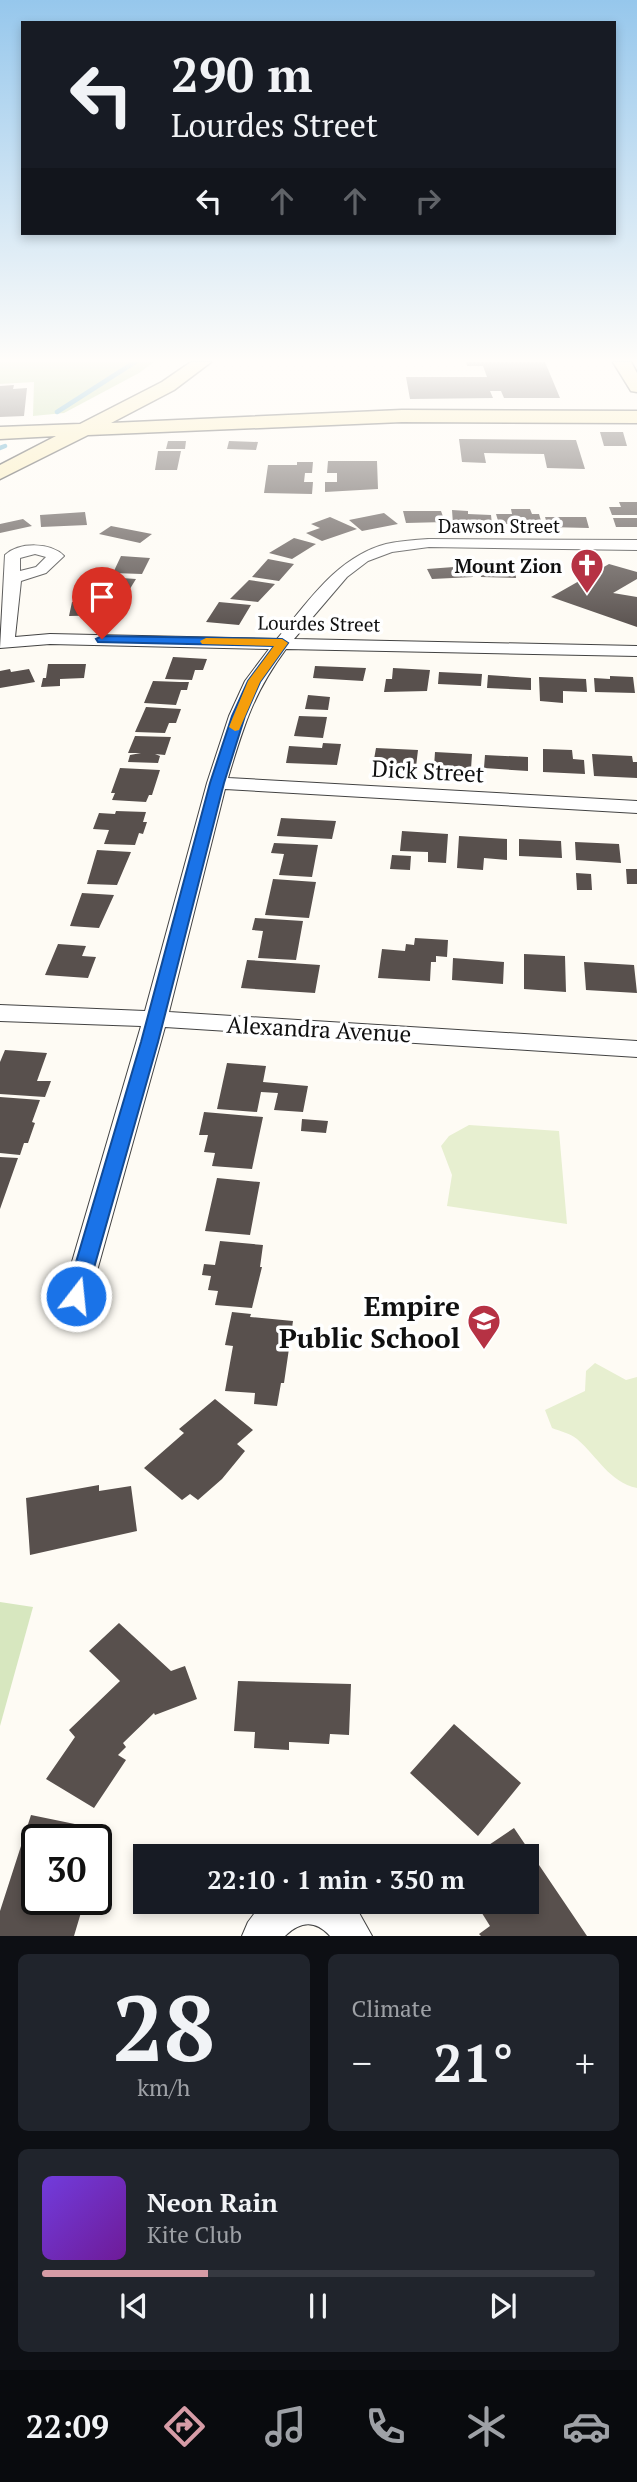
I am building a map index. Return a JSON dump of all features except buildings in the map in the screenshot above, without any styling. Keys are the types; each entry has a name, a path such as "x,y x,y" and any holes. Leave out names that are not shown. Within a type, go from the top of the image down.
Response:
{"main road":[{"path":"0,473 41,452"}],"street":[{"name":"Dawson Street","path":"363,558 389,548 429,543 637,545"},
{"path":"76,1296 155,1019 217,783 238,716 249,693 282,643 341,574 363,558"},
{"path":"3,643 13,579"},
{"name":"Lourdes Street","path":"3,643 50,639 637,651"},
{"name":"Dick Street","path":"217,783 637,807"},
{"name":"Alexandra Avenue","path":"0,1013 155,1019 637,1049"},
{"path":"261,1936 268,1923 282,1910 304,1903 323,1906 340,1916 352,1936"}],"green space":[{"path":"469,1125 559,1131 567,1224 447,1206 452,1175 441,1146 449,1136"},
{"path":"595,1363 626,1380 637,1377 637,1488 611,1475 575,1437 552,1428 545,1410 585,1391 586,1371"},
{"path":"0,1602 33,1607 0,1726"}],"slow traffic":[{"path":"206,641 282,643 254,681 235,727"}],"place":[{"name":"Mount Zion","path":"587,595"},
{"name":"Empire Public School","path":"484,1351"}],"route":[{"path":"76,1296 149,1042 217,783 238,716 254,681 282,643 102,639"}]}
